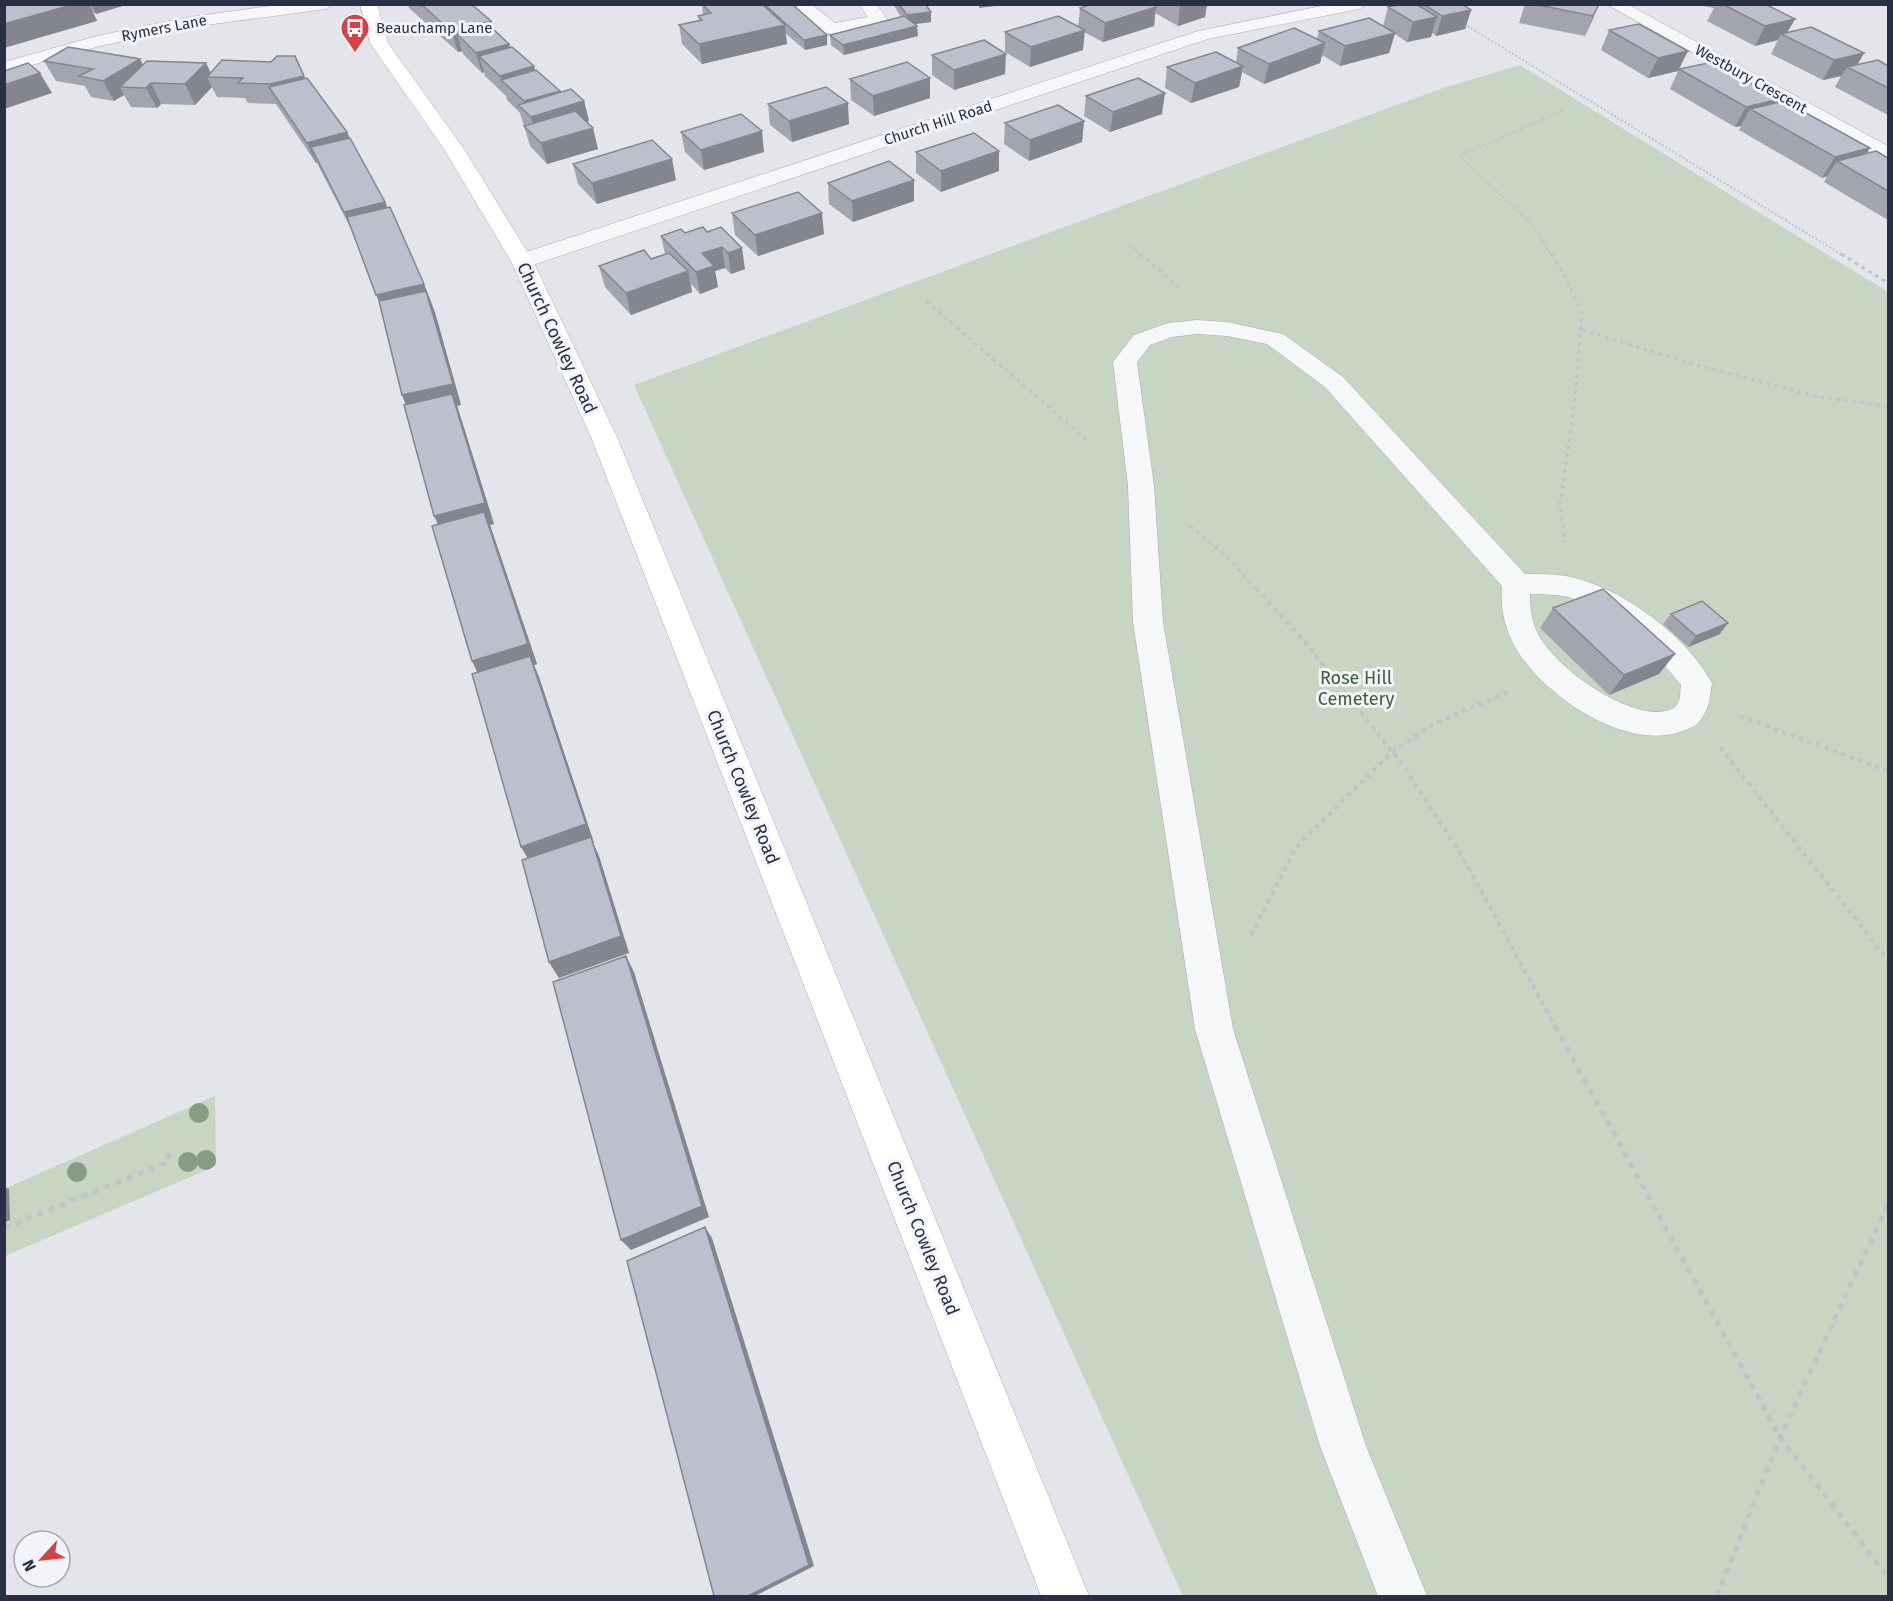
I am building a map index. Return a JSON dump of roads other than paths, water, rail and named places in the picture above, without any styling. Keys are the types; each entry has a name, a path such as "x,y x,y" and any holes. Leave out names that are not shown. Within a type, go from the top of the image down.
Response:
{"main road":[{"name":"Church Cowley Road","path":"368,4 379,43 454,149 522,261 608,448 1065,1596"}],"street":[{"name":"Rymers Lane","path":"4,68 98,41 184,22 326,4"},
{"path":"800,4 832,29 879,20 867,4"},
{"name":"Church Hill Road","path":"522,261 1204,35 1359,4"},
{"name":"Westbury Crescent","path":"1614,4 1888,154"},
{"path":"1402,1596 1344,1446 1214,1029 1148,622 1141,486 1125,362 1142,340 1168,330 1197,327 1227,329 1275,339 1334,382 1517,584 1571,587 1610,603 1647,631 1679,660 1696,684 1692,710 1678,722 1649,725 1610,713 1567,685 1530,647 1514,610 1517,584"}],"place":[{"name":"Beauchamp Lane","path":"355,54"}],"park label":[{"name":"Rose Hill Cemetery","path":"1356,688"}]}
